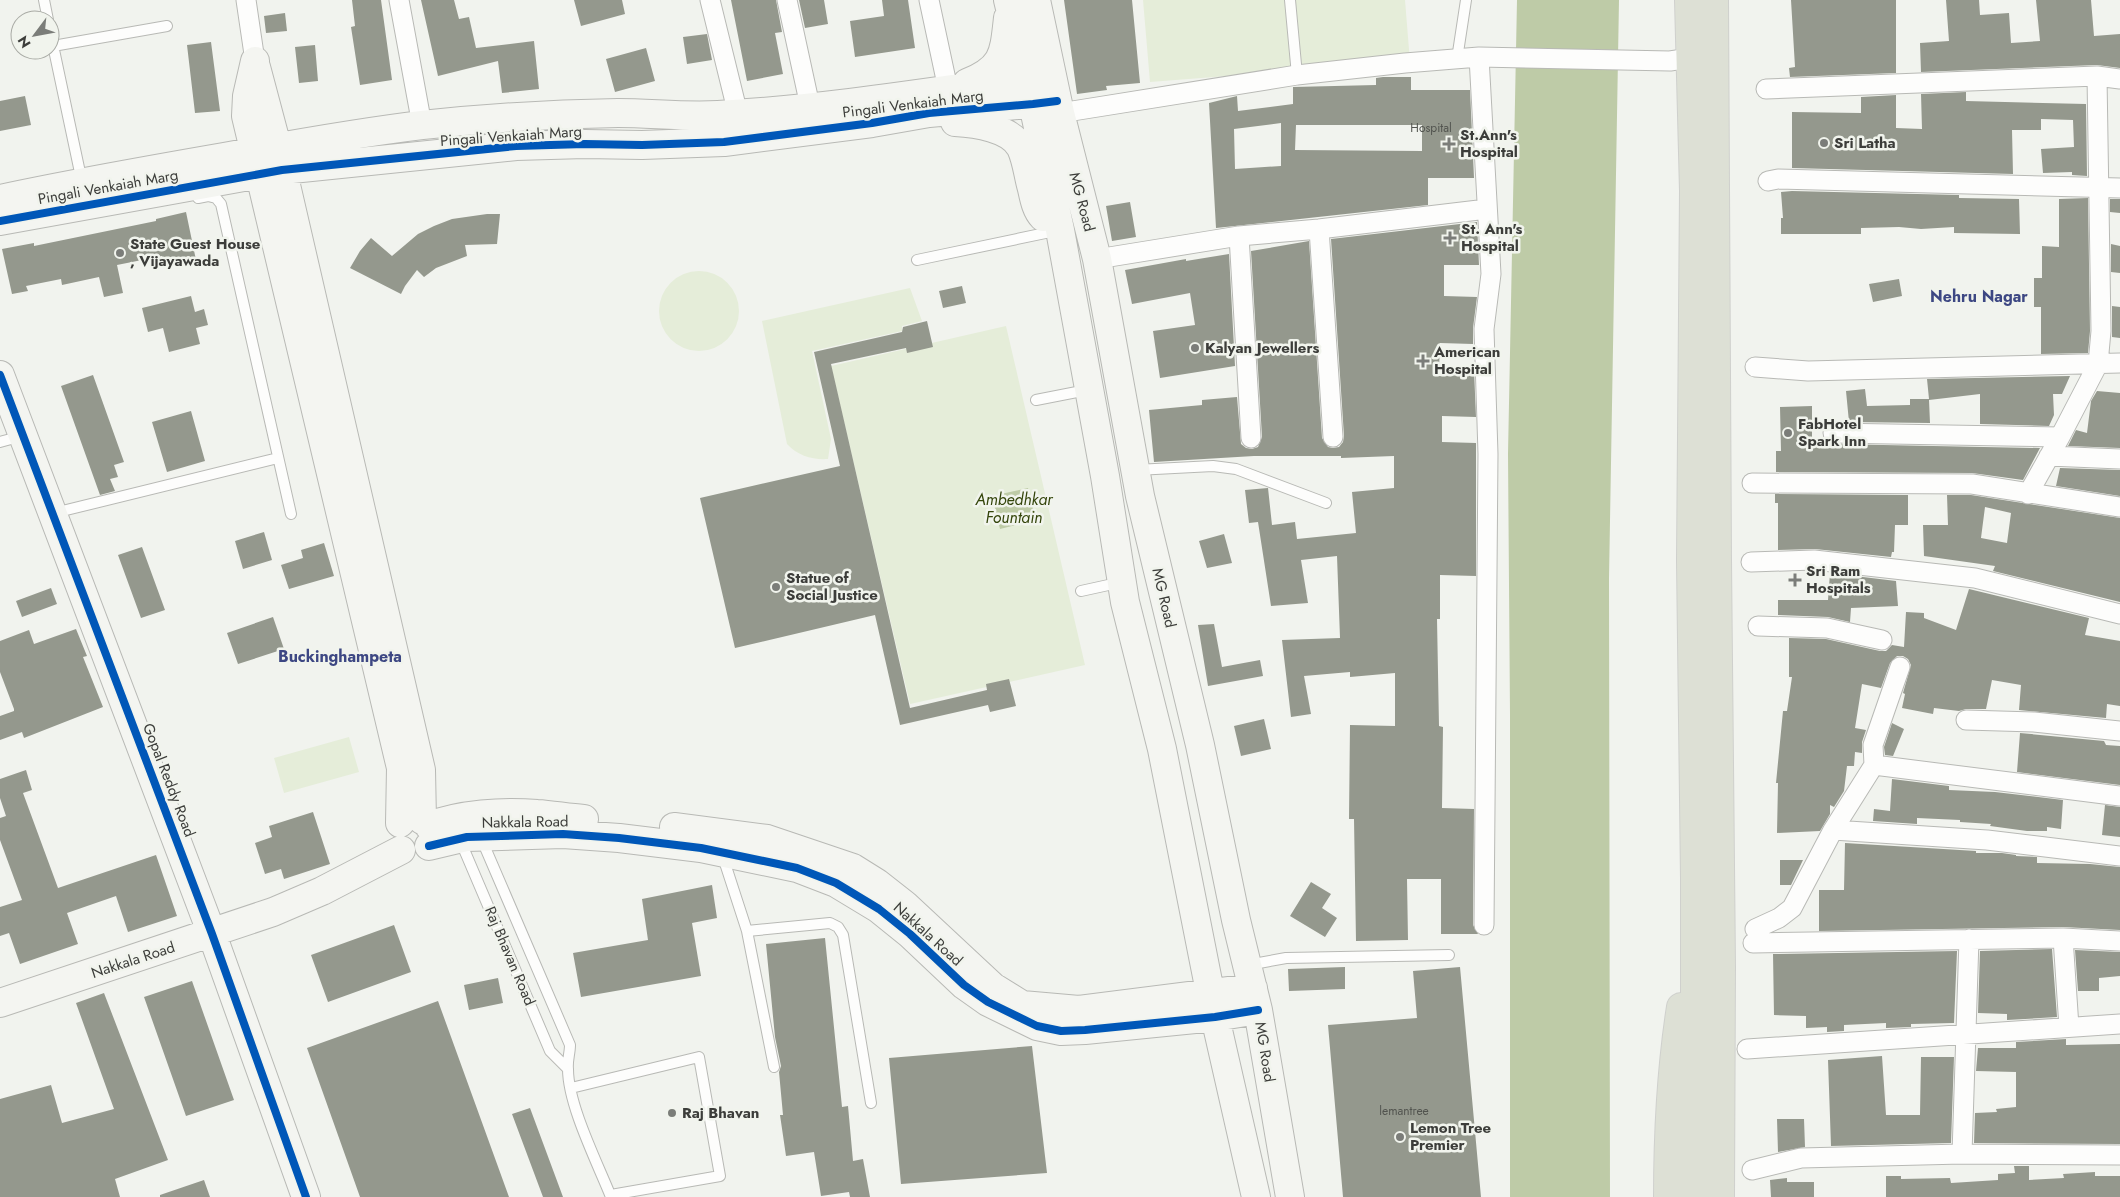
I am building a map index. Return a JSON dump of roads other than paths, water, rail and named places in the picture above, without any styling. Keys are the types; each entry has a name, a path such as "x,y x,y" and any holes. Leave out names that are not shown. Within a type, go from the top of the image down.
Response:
{"highway":[{"path":"1689,0 1680,60 1705,193 1717,579 1721,967 1720,1197"},
{"path":"1695,1197 1695,878 1690,561 1714,0"},
{"path":"1668,1197 1668,1126 1673,1059 1694,931"}],"street":[{"path":"246,0 269,160 421,770 420,829"},
{"path":"399,0 422,125"},
{"path":"710,0 738,114"},
{"path":"787,0 810,106"},
{"path":"929,0 952,89 990,73 1000,59 1004,48 1009,1"},
{"name":"MG Road","path":"1036,0 1060,230 1089,389 1124,602 1162,749 1213,1006 1256,1197"},
{"name":"MG Road","path":"1009,1 1045,94 1097,258 1136,470 1167,611 1200,745 1236,920 1253,988 1290,1197"},
{"path":"1045,94 1485,57 1680,60"},
{"path":"1484,925 1488,454 1484,329 1491,274 1487,209 1485,57"},
{"path":"2028,494 2098,364 2101,332 2097,76"},
{"path":"1766,89 2097,76 2120,79"},
{"name":"Pingali Venkaiah Marg","path":"0,221 422,125 512,117 620,113 668,116 738,114 952,89 1045,94"},
{"name":"Pingali Venkaiah Marg","path":"0,200 82,182 269,160 516,146 724,142 872,123 1045,94"},
{"path":"617,145 620,113"},
{"path":"929,113 953,122 990,126 1020,145 1041,215 1060,230"},
{"path":"1768,181 1778,179 2120,188"},
{"path":"1097,258 1239,236 1320,229 1487,209"},
{"path":"1320,229 1333,437"},
{"path":"1239,236 1251,438"},
{"path":"1755,366 1808,371 2120,363"},
{"name":"Gopal Reddy Road","path":"0,375 12,439 52,514 212,934 306,1197"},
{"path":"1833,433 2060,437"},
{"path":"2049,456 2120,460"},
{"path":"1752,482 1972,484 2028,494 2120,506"},
{"path":"1752,562 1814,560 1975,578 2120,614"},
{"path":"1758,626 1827,628 1882,640"},
{"path":"1900,667 1873,745 1874,765 1833,830 1792,908 1754,936 1968,939 2063,938 2120,941"},
{"path":"1966,720 2034,722 2120,731"},
{"path":"1874,765 2120,796"},
{"name":"Nakkala Road","path":"420,829 458,817 536,814 728,846"},
{"name":"Nakkala Road","path":"420,829 470,838 563,834 728,846 767,839 829,859 863,874 905,905 993,987 1022,1005 1080,1010 1213,1006 1253,988"},
{"name":"Nakkala Road","path":"0,1003 274,912 322,891 401,850 405,853 416,854 426,850 420,829"},
{"path":"1833,830 1987,840 2120,856"},
{"path":"2063,938 2069,1027"},
{"path":"1962,1154 1968,939"},
{"path":"1747,1049 2120,1024"},
{"path":"1752,1170 1801,1158 1962,1154 2120,1154"}],"lane":[{"path":"1290,0 1298,74"},
{"path":"1457,59 1466,0"},
{"path":"60,45 167,26"},
{"path":"56,60 82,182"},
{"path":"189,200 208,196 216,198 221,204 291,514"},
{"path":"917,260 1060,230"},
{"path":"1036,400 1089,389"},
{"path":"52,514 278,458"},
{"path":"1136,470 1213,466 1236,469 1326,503"},
{"path":"1081,591 1122,582"},
{"name":"Raj Bhavan Road","path":"470,838 570,1045 568,1069 571,1088 581,1122 611,1196"},
{"name":"Raj Bhavan Road","path":"470,838 550,1051 568,1069"},
{"path":"728,846 774,1067"},
{"path":"747,931 830,923 838,927 842,935 871,1103"},
{"path":"1253,988 1286,958 1449,955"},
{"path":"571,1088 699,1057 720,1176 611,1196"}],"water":[{"path":"1517,0 1619,0 1609,579 1610,1197 1510,1197 1508,454"},
{"name":"Ambedhkar Fountain","path":"1028,488 1036,520 1000,529 992,496"}],"place":[{"name":"Sri Latha","path":"1824,143"},
{"name":"St.Ann's Hospital","path":"1449,144"},
{"name":"St. Ann's Hospital","path":"1450,238"},
{"name":"State Guest House , Vijayawada","path":"120,253"},
{"name":"Kalyan Jewellers","path":"1195,348"},
{"name":"American Hospital","path":"1423,361"},
{"name":"FabHotel Spark Inn","path":"1788,433"},
{"name":"Sri Ram Hospitals","path":"1795,580"},
{"name":"Statue of Social Justice","path":"776,587"},
{"name":"Raj Bhavan","path":"672,1113"},
{"name":"Lemon Tree Premier","path":"1400,1137"}],"district":[{"name":"Nehru Nagar","path":"1979,296"},
{"name":"Buckinghampeta","path":"340,656"}]}
